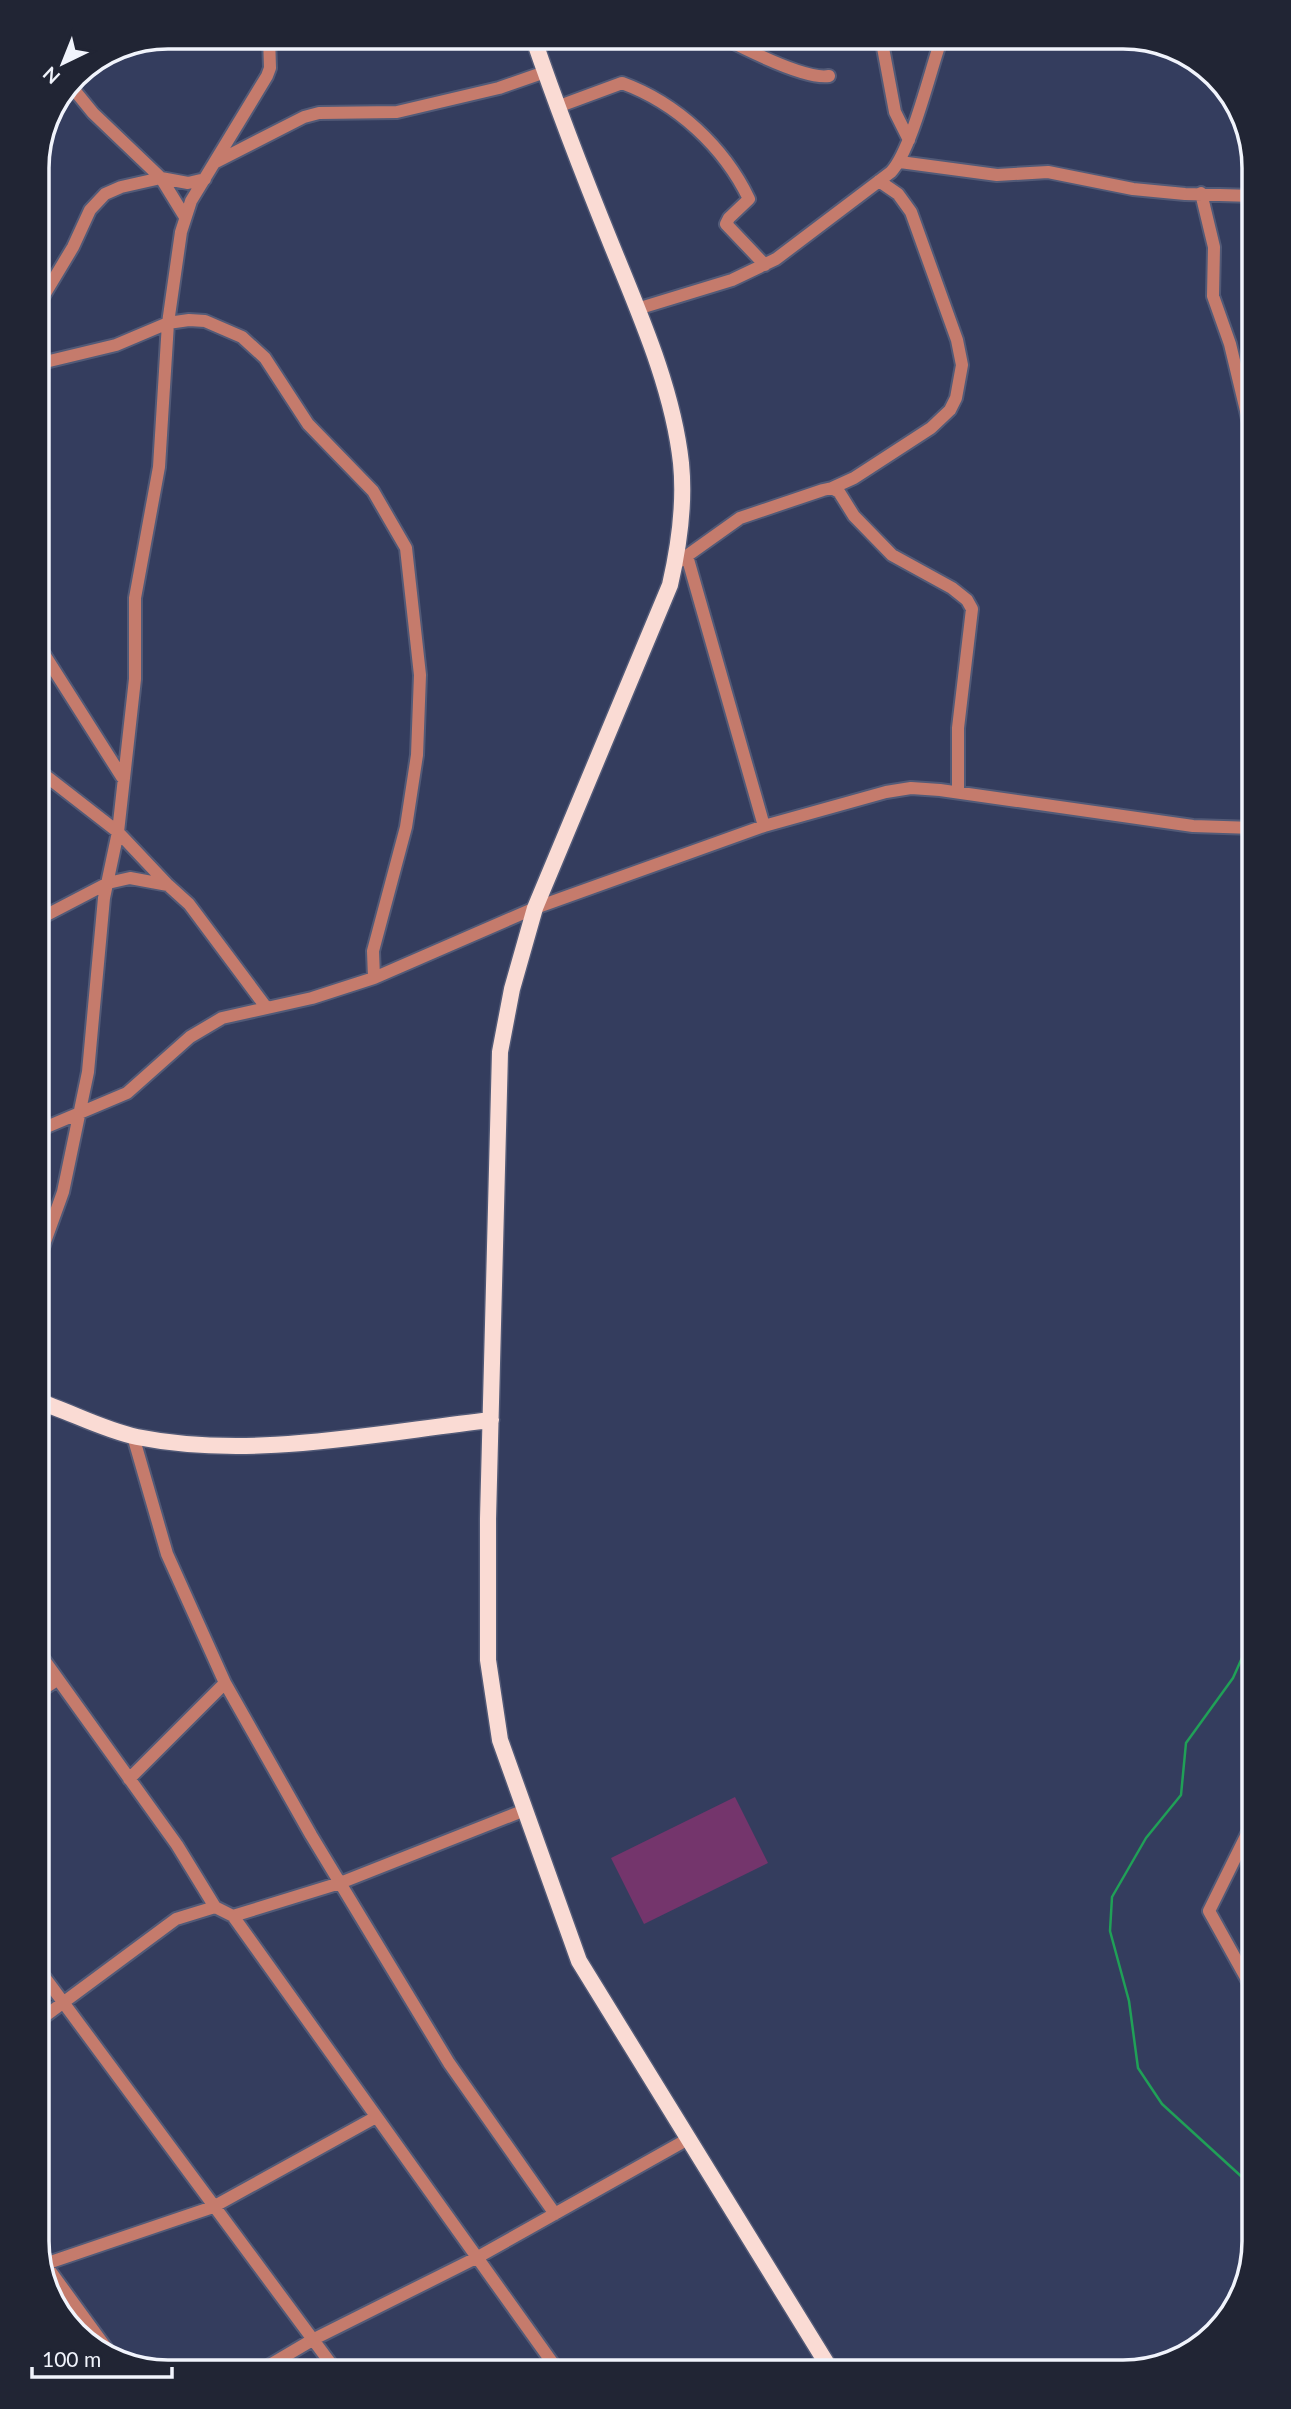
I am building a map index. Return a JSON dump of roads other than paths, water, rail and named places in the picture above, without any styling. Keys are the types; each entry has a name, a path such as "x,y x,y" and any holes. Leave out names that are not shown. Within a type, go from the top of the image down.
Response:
{"main road":[{"path":"537,49 557,107 637,309 671,410 681,466 681,560 536,908 512,989 500,1052 491,1420 491,1691 500,1740 579,1961 825,2360"},
{"path":"49,1405 133,1436 178,1444 235,1445 309,1441 491,1420"}],"street":[{"path":"49,1232 64,1192 81,1112 95,1017 100,942 118,832 135,679 135,598 159,467 168,323 185,216 267,76 268,49"},
{"path":"748,49 799,73 818,78 829,76"},
{"path":"883,49 895,112 909,140"},
{"path":"637,309 732,280 761,267 879,181 900,162 938,49"},
{"path":"215,163 304,117 320,113 397,112 499,88 545,72"},
{"path":"557,107 622,83 680,116 722,153 739,179 749,199 726,224 761,267"},
{"path":"81,98 161,178 185,216"},
{"path":"900,162 998,175 1048,172 1133,189 1242,195"},
{"path":"49,286 97,201 121,187 161,178 188,183 205,179"},
{"path":"764,826 681,560 740,518 832,488 854,478 941,419 950,410 956,398 962,365 957,340 911,212 898,194 879,181"},
{"path":"1200,193 1214,247 1213,296 1230,344 1242,394"},
{"path":"49,361 116,345 168,323 205,321 242,337 259,350 309,424 373,491 406,548 420,675 417,755 406,827 373,951 374,978"},
{"path":"832,488 892,555 952,588 967,600 972,609 958,728 958,792"},
{"path":"49,662 122,777"},
{"path":"49,778 118,832 197,914 266,1007"},
{"path":"49,1126 127,1093 190,1037 210,1024 266,1007 312,998 374,978 536,908 764,826 886,792 911,788 958,792 1193,826 1242,828"},
{"path":"49,914 108,883 130,878 167,885"},
{"path":"133,1436 167,1554 225,1683 340,1883 449,2063 555,2214"},
{"path":"49,1668 177,1845 215,1907 233,1916 551,2360"},
{"path":"49,1685 57,1680"},
{"path":"129,1779 225,1683"},
{"path":"233,1916 340,1883 526,1810"},
{"path":"1242,1843 1209,1907 1242,1969"},
{"path":"49,2014 176,1919 215,1907"},
{"path":"49,1984 328,2360"},
{"path":"51,2259 213,2207 376,2117"},
{"path":"279,2360 478,2257 688,2139"},
{"path":"57,2282 97,2335"}],"waterway":[{"path":"1242,1658 1233,1678 1186,1743 1181,1795 1146,1838 1112,1897 1110,1931 1129,2001 1138,2068 1162,2104 1242,2177"}]}
